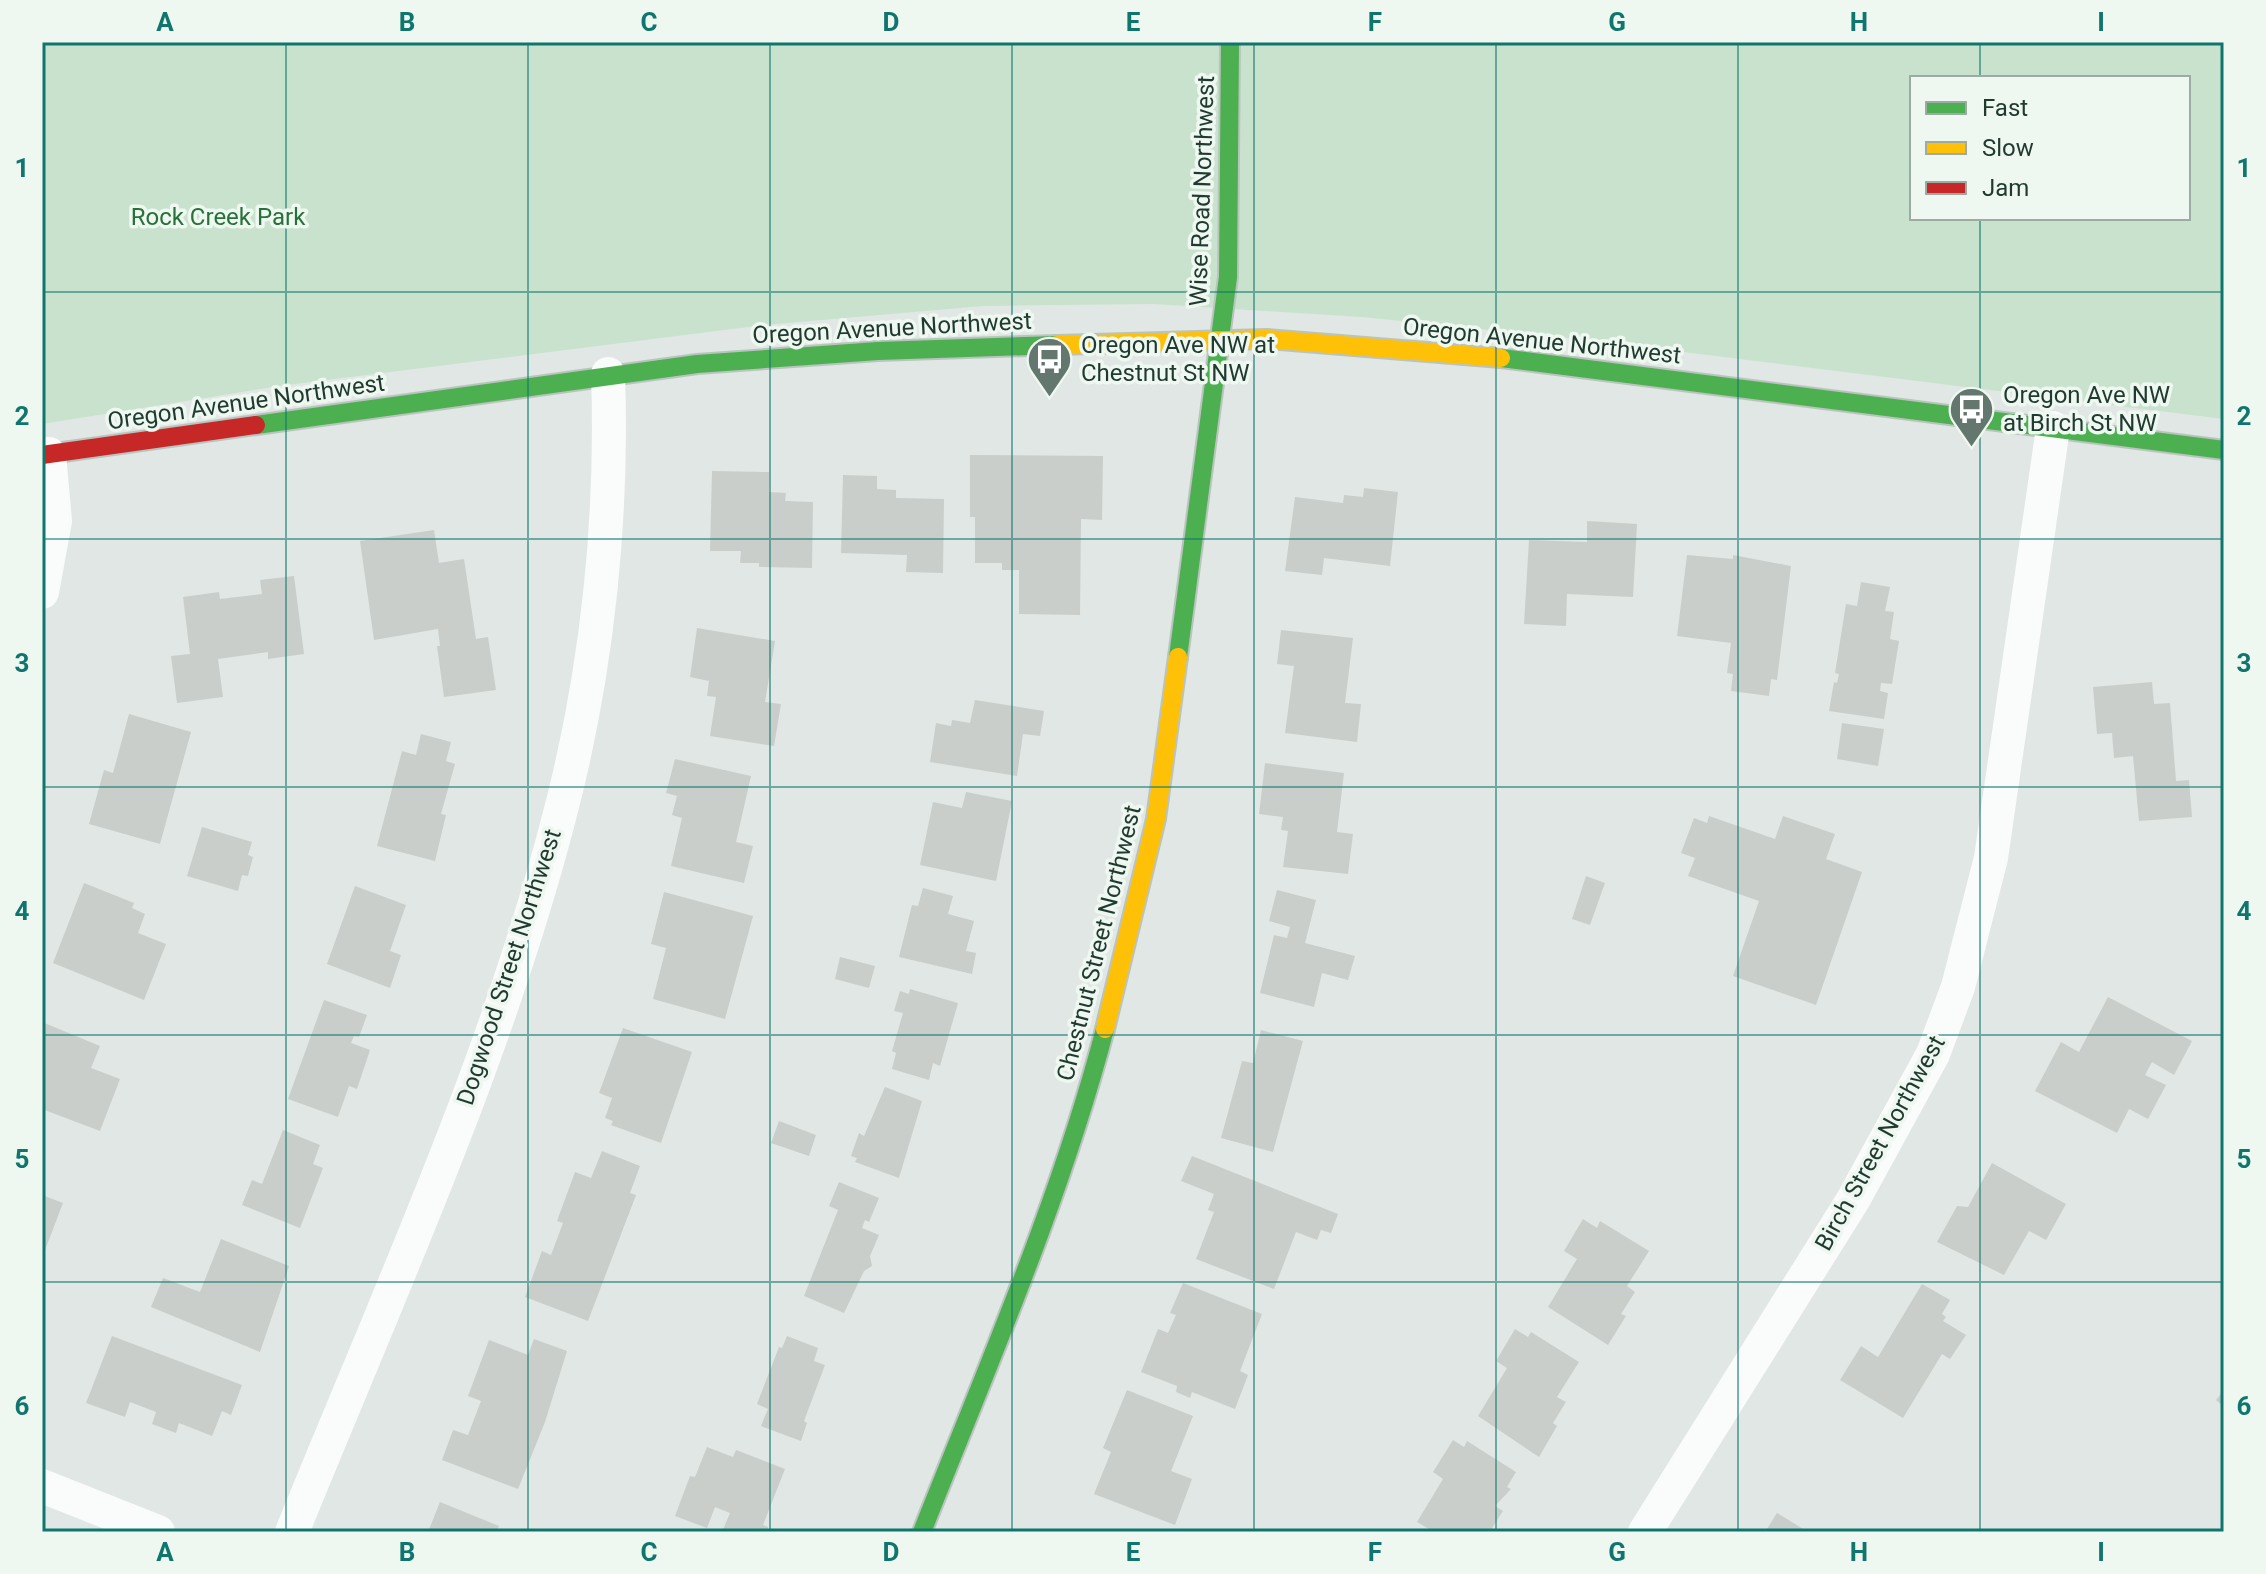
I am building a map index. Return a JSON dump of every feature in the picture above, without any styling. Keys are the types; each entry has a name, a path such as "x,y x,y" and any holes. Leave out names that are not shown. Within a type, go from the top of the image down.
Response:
{"street":[{"name":"Wise Road Northwest","path":"1220,341 1228,277 1230,42"},
{"name":"Oregon Avenue Northwest","path":"46,454 608,374 878,351 1267,339 1489,357 2224,450"},
{"name":"Chestnut Street Northwest","path":"922,1532 1066,1157 1107,1029 1129,941 1166,759 1220,341"},
{"name":"Dogwood Street Northwest","path":"292,1532 468,1096 544,875 575,751 594,635 608,479 608,374"},
{"name":"Birch Street Northwest","path":"1645,1532 1853,1200 1933,1054 1958,987 1991,858 2053,428"},
{"path":"42,592 55,521 46,454"},
{"path":"42,1486 158,1532"}],"green space":[{"name":"Rock Creek Park","path":"42,42 2224,42 2224,419 1587,340 1362,317 1154,304 983,306 764,325 279,386 42,424"}],"building":[{"path":"970,455 1103,456 1102,520 1081,519 1080,615 1019,614 1019,570 1002,570 1002,563 975,563 975,517 970,517"},
{"path":"712,471 769,472 769,492 786,493 785,501 813,502 812,568 759,567 759,563 740,563 741,551 710,551"},
{"path":"843,475 877,476 877,489 896,490 896,498 944,499 943,573 906,572 907,555 841,553"},
{"path":"1364,488 1398,492 1390,566 1324,558 1322,575 1285,571 1295,497 1343,503 1344,495 1363,497"},
{"path":"1587,521 1637,524 1633,597 1567,594 1566,626 1524,624 1529,540 1587,542"},
{"path":"434,530 439,563 464,559 476,639 488,637 496,690 444,697 437,646 440,646 438,629 374,640 360,541"},
{"path":"1687,555 1733,559 1733,555 1791,566 1777,680 1771,679 1769,696 1731,691 1733,674 1727,673 1731,643 1677,636"},
{"path":"294,576 304,654 268,659 268,652 218,659 223,697 177,703 171,656 190,654 183,597 219,592 220,599 262,594 260,580"},
{"path":"1861,582 1890,587 1885,611 1894,612 1890,639 1899,641 1892,684 1881,683 1880,691 1888,693 1884,719 1829,711 1834,682 1837,683 1839,674 1835,673 1846,604 1857,606"},
{"path":"697,628 775,641 765,702 781,704 774,746 710,736 716,697 707,696 709,681 690,677"},
{"path":"1281,630 1353,638 1345,703 1361,704 1357,742 1285,733 1294,666 1277,664"},
{"path":"2152,682 2154,704 2170,703 2176,781 2189,780 2192,817 2139,821 2133,756 2114,758 2112,733 2097,734 2093,687"},
{"path":"975,700 1044,711 1040,736 1023,734 1017,776 930,762 936,723 951,726 952,720 970,723"},
{"path":"129,714 191,732 160,844 89,824 104,770 113,773"},
{"path":"1842,723 1884,729 1878,766 1837,759"},
{"path":"421,734 451,742 446,761 455,764 441,814 446,815 435,861 377,846 402,751 416,755"},
{"path":"675,759 751,776 736,842 753,846 744,883 671,866 682,818 672,815 677,796 666,793"},
{"path":"1265,763 1344,773 1337,832 1353,834 1348,874 1283,867 1288,831 1281,830 1283,817 1259,814"},
{"path":"966,792 1012,801 996,881 920,865 933,802 962,808"},
{"path":"1709,816 1775,839 1783,816 1835,834 1826,859 1862,872 1816,1005 1733,976 1759,901 1688,876 1695,858 1681,853 1694,818 1707,823"},
{"path":"202,827 252,842 248,855 253,857 248,876 242,875 238,891 187,876"},
{"path":"1586,876 1605,883 1590,925 1572,919"},
{"path":"84,883 134,903 132,908 145,914 138,933 166,944 144,1000 53,963"},
{"path":"355,886 406,905 390,951 401,955 390,988 327,964"},
{"path":"923,888 953,896 948,914 974,921 966,951 976,953 972,974 899,957 912,905 918,906"},
{"path":"1277,890 1316,900 1305,943 1355,956 1348,980 1322,973 1314,1007 1260,993 1274,935 1287,938 1290,927 1269,921"},
{"path":"664,892 753,916 725,1019 653,999 666,948 651,944"},
{"path":"840,957 875,966 869,988 835,979"},
{"path":"910,989 958,1003 940,1066 933,1063 929,1080 892,1069 896,1053 892,1051 903,1013 894,1011 900,991 909,994"},
{"path":"2108,997 2192,1041 2174,1075 2152,1062 2145,1075 2166,1085 2148,1119 2129,1109 2117,1133 2035,1091 2061,1042 2079,1052"},
{"path":"324,1000 367,1015 359,1037 354,1036 351,1043 370,1050 357,1089 349,1086 338,1117 288,1099"},
{"path":"42,1022 100,1046 91,1068 120,1079 100,1131 42,1109"},
{"path":"623,1028 692,1052 661,1143 611,1125 613,1121 605,1118 612,1098 599,1093"},
{"path":"1261,1030 1303,1041 1273,1152 1221,1138 1242,1061 1253,1063"},
{"path":"885,1087 922,1101 899,1178 855,1162 857,1158 851,1156 859,1133 864,1136"},
{"path":"779,1121 816,1135 809,1156 771,1143"},
{"path":"283,1130 320,1145 313,1164 323,1168 300,1228 242,1205 252,1180 262,1184"},
{"path":"602,1151 640,1166 630,1193 636,1195 588,1321 525,1297 542,1251 551,1255 563,1223 557,1221 575,1172 591,1178"},
{"path":"1192,1156 1338,1214 1331,1233 1321,1230 1317,1240 1296,1232 1274,1289 1196,1259 1214,1212 1208,1210 1214,1194 1181,1181"},
{"path":"1992,1163 2066,1204 2046,1240 2029,1231 2004,1275 1937,1242 1957,1206 1968,1207"},
{"path":"839,1182 879,1198 869,1222 865,1220 862,1228 879,1235 870,1256 872,1266 864,1271 844,1313 804,1296 838,1210 829,1206"},
{"path":"42,1195 63,1203 42,1258"},
{"path":"1583,1219 1597,1228 1600,1221 1649,1251 1627,1286 1635,1292 1621,1314 1626,1316 1608,1345 1548,1307 1577,1259 1564,1251"},
{"path":"221,1239 289,1266 260,1352 151,1307 163,1278 200,1292"},
{"path":"1183,1283 1262,1314 1240,1371 1248,1375 1235,1409 1192,1392 1190,1398 1176,1392 1177,1386 1141,1372 1158,1329 1168,1333 1176,1315 1170,1313"},
{"path":"1922,1284 1950,1300 1942,1314 1946,1317 1943,1321 1966,1335 1950,1359 1942,1354 1903,1418 1840,1380 1861,1346 1878,1357"},
{"path":"1515,1329 1528,1337 1531,1332 1579,1362 1557,1397 1566,1402 1553,1423 1557,1426 1539,1457 1478,1416 1507,1368 1496,1361"},
{"path":"112,1336 242,1385 231,1415 222,1411 212,1436 179,1423 176,1433 152,1424 156,1412 130,1402 125,1417 86,1403"},
{"path":"787,1336 818,1348 814,1361 825,1365 804,1421 807,1423 801,1441 761,1426 768,1409 757,1404 779,1347 782,1348"},
{"path":"534,1339 567,1351 545,1422 518,1489 442,1460 453,1430 468,1435 481,1401 468,1396 489,1340 528,1355"},
{"path":"1127,1390 1193,1416 1171,1471 1192,1479 1175,1525 1094,1494 1111,1452 1103,1448"},
{"path":"2224,1390 2224,1407 2216,1400"},
{"path":"1453,1440 1464,1447 1467,1441 1516,1472 1507,1487 1511,1489 1495,1506 1503,1511 1492,1528 1494,1532 1434,1532 1417,1522 1443,1479 1433,1472"},
{"path":"707,1447 733,1457 736,1450 785,1469 763,1525 768,1527 767,1532 722,1532 730,1513 715,1507 707,1528 675,1516 690,1476 695,1477"},
{"path":"440,1502 499,1526 496,1532 428,1532"},
{"path":"1777,1513 1808,1532 1765,1532"}],"traffic: fast":[{"path":"1178,657 1228,277 1230,42"},
{"path":"256,425 697,364 878,351 1057,345"},
{"path":"1501,358 2224,450"},
{"path":"922,1532 997,1346 1067,1157 1105,1029"}],"traffic: slow":[{"path":"1057,345 1267,339 1501,358"},
{"path":"1105,1029 1156,819 1178,657"}],"traffic: jam":[{"path":"42,455 256,425"}],"place":[{"name":"Oregon Ave NW at Chestnut St NW","path":"1050,398"},
{"name":"Oregon Ave NW at Birch St NW","path":"1972,448"}]}
